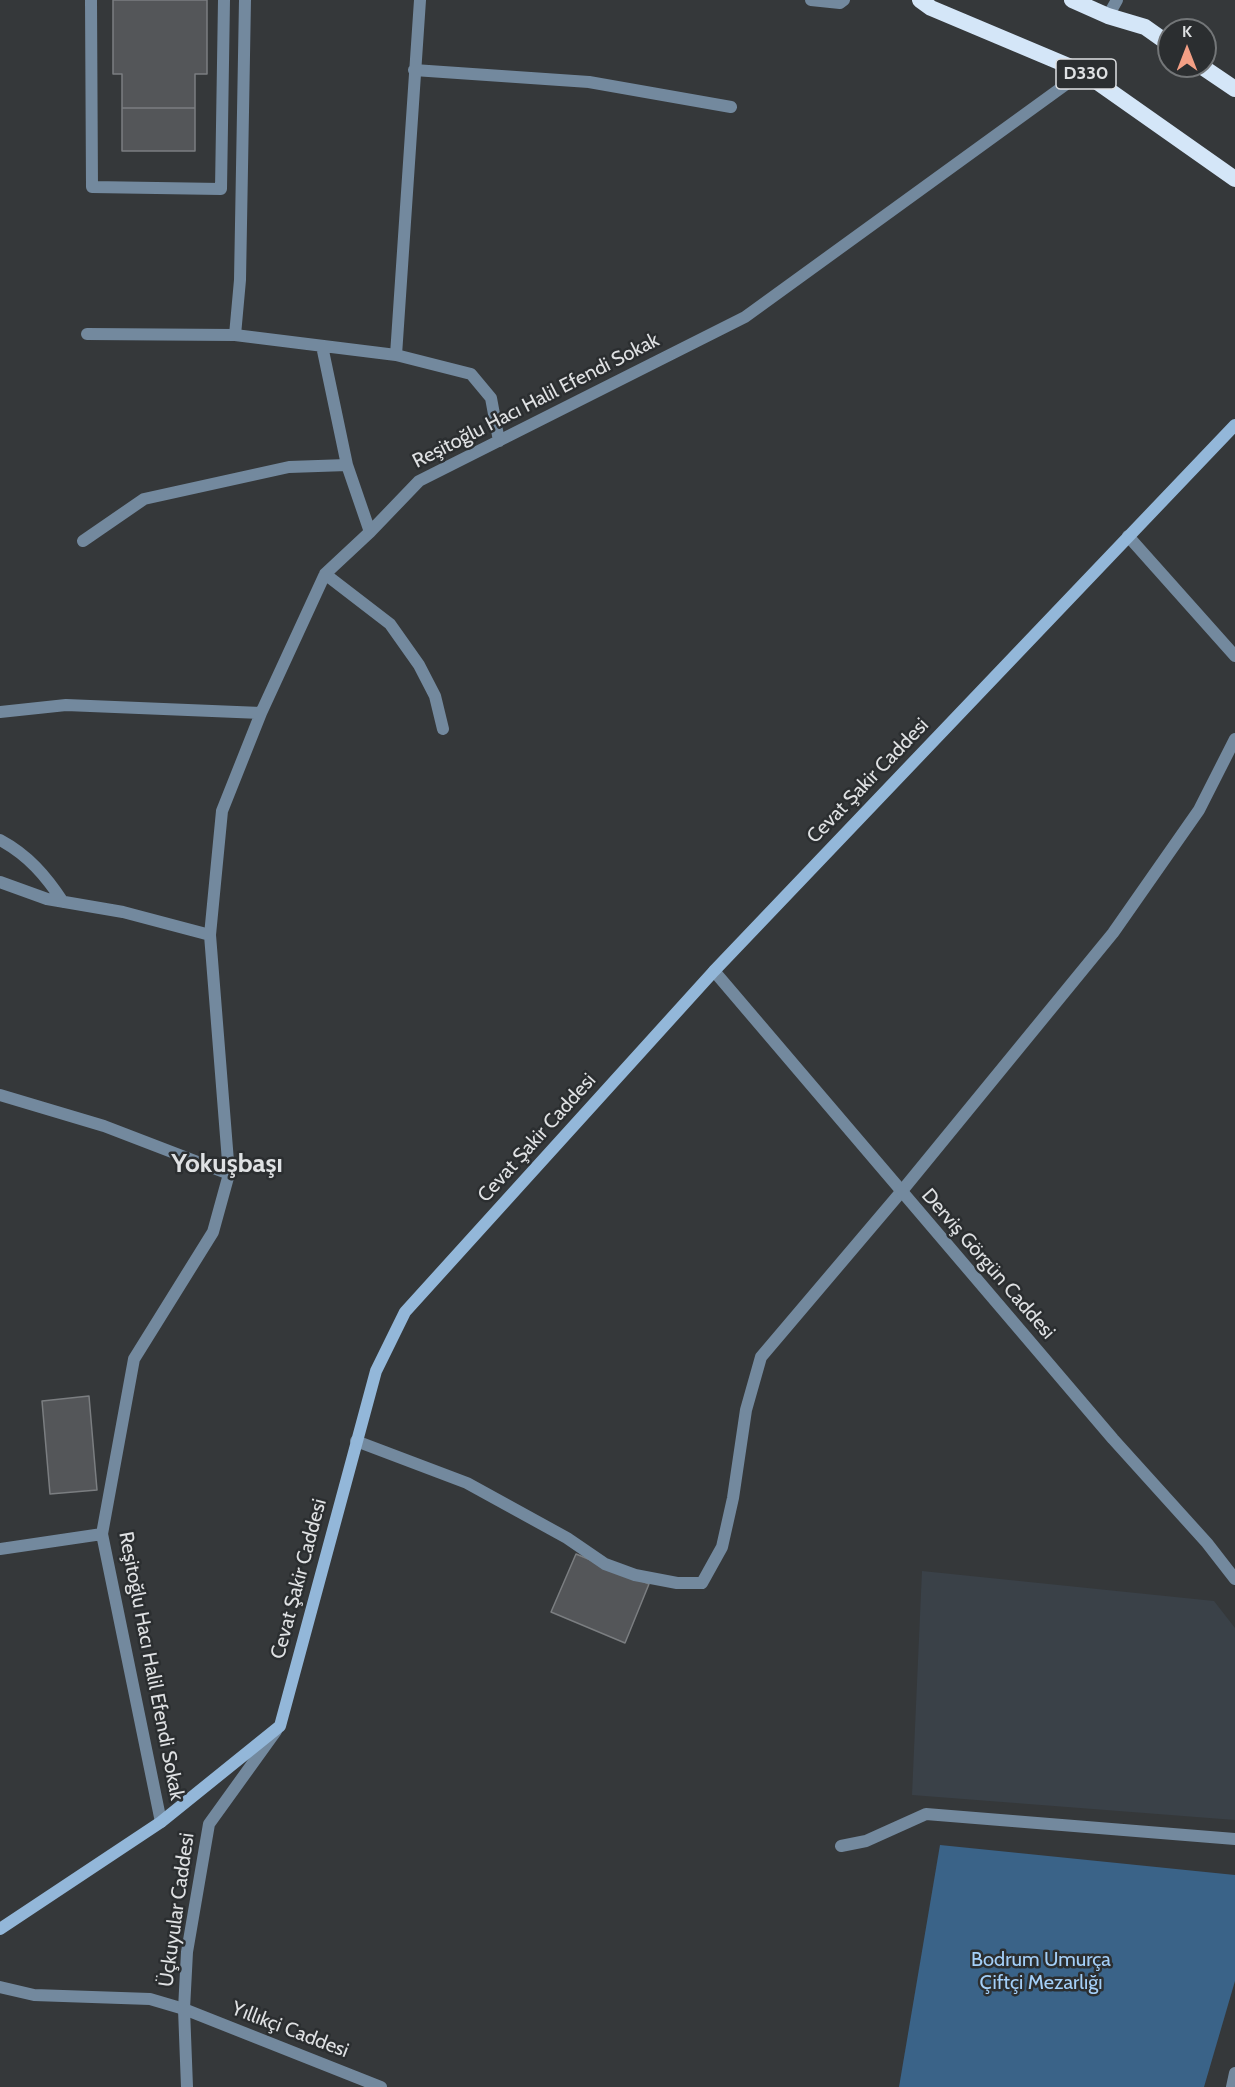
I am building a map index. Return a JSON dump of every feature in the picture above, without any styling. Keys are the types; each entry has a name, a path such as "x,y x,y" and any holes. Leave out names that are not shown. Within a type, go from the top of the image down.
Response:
{"highway":[{"name":"D330","path":"920,0 931,8 1083,72 1235,179"},
{"path":"1072,0 1145,27 1157,36"},
{"path":"1217,77 1235,89"}],"main road":[{"name":"Cevat Şakir Caddesi","path":"280,1726 376,1371 405,1312 714,971 1235,425"},
{"path":"0,1929 161,1822 280,1726"}],"street":[{"path":"91,0 92,187 221,189 224,0"},
{"path":"235,335 240,279 245,0"},
{"path":"396,355 420,0"},
{"path":"811,0 840,3 844,0"},
{"path":"1108,15 1117,0"},
{"path":"414,70 589,82 731,107"},
{"name":"Reşitoğlu Hacı Halil Efendi Sokak","path":"161,1822 102,1534 134,1359 213,1232 229,1174 210,935 222,812 261,713 325,574 419,481 745,317 1083,72"},
{"path":"87,334 235,335 396,355 471,374 491,398 499,441"},
{"path":"322,346 347,465 370,532"},
{"path":"83,541 144,499 289,467 347,465"},
{"path":"1128,536 1235,656"},
{"path":"325,574 390,624 419,665 435,696 443,729"},
{"path":"0,712 66,705 261,713"},
{"path":"356,1441 467,1484 567,1538 605,1564 635,1575 677,1583 702,1583 722,1547 733,1498 746,1410 761,1357 901,1192 1113,933 1199,810 1235,739"},
{"path":"0,840 18,850 46,876 63,902"},
{"path":"0,882 47,899 123,912 210,935"},
{"name":"Derviş Görgün Caddesi","path":"714,971 1113,1439 1207,1543 1235,1579"},
{"path":"0,1095 104,1126 229,1174"},
{"path":"0,1549 102,1534"},
{"name":"Üçkuyular Caddesi","path":"187,2087 184,2009 187,1952 209,1824 280,1726"},
{"path":"841,1846 866,1841 926,1814 1235,1839"},
{"name":"Yıllıkçi Caddesi","path":"0,1987 34,1995 150,1999 184,2009 381,2087"},
{"path":"1232,2087 1235,2073"}],"shaded area":[{"path":"922,1571 1214,1601 1235,1628 1235,1820 912,1795"}],"green space":[{"name":"Bodrum Umurça Çiftçi Mezarlığı","path":"940,1845 1235,1875 1235,1981 1204,2087 899,2087"}],"building":[{"path":"113,0 207,0 207,74 195,74 195,108 122,108 122,74 113,74"},
{"path":"122,108 195,108 195,151 122,151"},
{"path":"89,1396 97,1490 50,1494 42,1401"},
{"path":"576,1554 649,1584 625,1643 551,1612"}],"district":[{"name":"Yokuşbaşı","path":"227,1164"}]}
